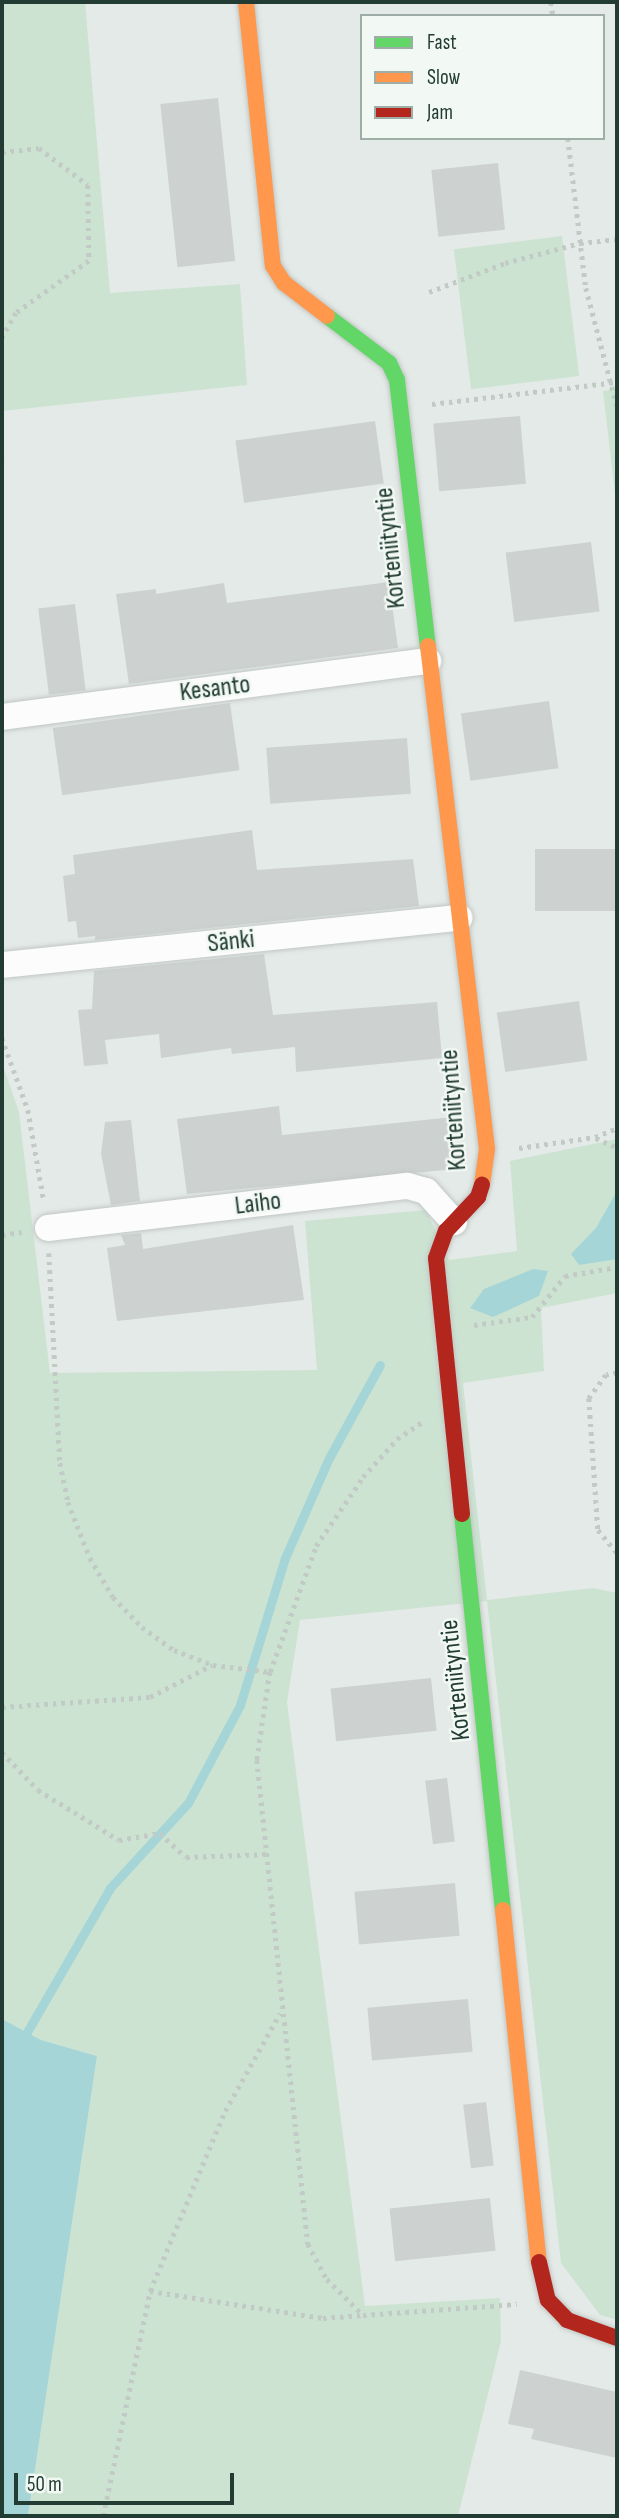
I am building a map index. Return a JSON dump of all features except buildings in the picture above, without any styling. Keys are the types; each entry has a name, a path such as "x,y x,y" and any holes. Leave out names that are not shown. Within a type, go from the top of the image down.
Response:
{"street":[{"name":"Korteniityntie","path":"246,2 273,267 284,283 389,363 397,380 487,1149 486,1175 478,1197 454,1222 439,1245 436,1258 454,1412 540,2275 548,2300 567,2320 617,2338"},
{"name":"Kesanto","path":"2,716 428,661"},
{"name":"Sänki","path":"2,965 460,918"},
{"name":"Laiho","path":"48,1228 408,1186 426,1191 454,1222"}],"path":[{"path":"568,140 580,243 608,385 617,406"},
{"path":"2,152 39,148 88,185 89,248 89,261 16,313 2,338"},
{"path":"429,292 505,263 580,243 617,239"},
{"path":"400,407 617,382"},
{"path":"2,1038 28,1110 48,1228 60,1463 68,1502 90,1558 113,1597 142,1627 174,1650 213,1665 270,1672"},
{"path":"487,1149 595,1138 617,1128"},
{"path":"595,1138 617,1148"},
{"path":"442,1317 465,1326 532,1317 565,1276 617,1267"},
{"path":"617,1373 606,1375 589,1398 598,1530 617,1553"},
{"path":"363,2315 327,2279 308,2244 299,2130 282,2011 257,1760 270,1672 306,1566 332,1520 397,1439 418,1423 454,1412"},
{"path":"2,1707 150,1697 213,1665"},
{"path":"2,1752 38,1790 119,1840 160,1833 186,1857 266,1854"},
{"path":"103,2516 150,2291 225,2111 282,2011"},
{"path":"150,2291 323,2318 524,2304"}],"green space":[{"path":"2,2 85,2 110,293 240,284 247,385 2,411"},
{"path":"562,236 579,376 471,389 454,249"},
{"path":"617,389 617,511 603,391"},
{"path":"2,1063 19,1112 50,1373 317,1370 305,1221 426,1210 449,1260 517,1251 510,1161 617,1139 617,1293 541,1308 544,1371 463,1383 487,1600 593,1588 617,1593 617,2320 600,2315 561,2263 487,1601 300,1620 287,1702 365,2306 500,2298 501,2341 458,2516 28,2516 97,2056 41,2040 2,2019"}],"water":[{"path":"617,1191 617,1259 579,1265 571,1254 596,1228"},
{"path":"533,1269 548,1271 539,1296 493,1317 470,1308 484,1289"},
{"path":"2,2019 41,2040 97,2056 28,2516 2,2516"}],"waterway":[{"path":"27,2032 110,1888 188,1803 240,1705 285,1558 329,1458 380,1365"}],"traffic: fast":[{"path":"327,316 389,363 397,380 428,646"},
{"path":"462,1514 503,1910"}],"traffic: slow":[{"path":"246,2 273,266 284,283 327,316"},
{"path":"428,646 487,1149 482,1185"},
{"path":"503,1910 539,2262"}],"traffic: jam":[{"path":"462,1514 436,1258 446,1231 478,1197 482,1185"},
{"path":"539,2262 548,2300 567,2320 617,2338"}]}
